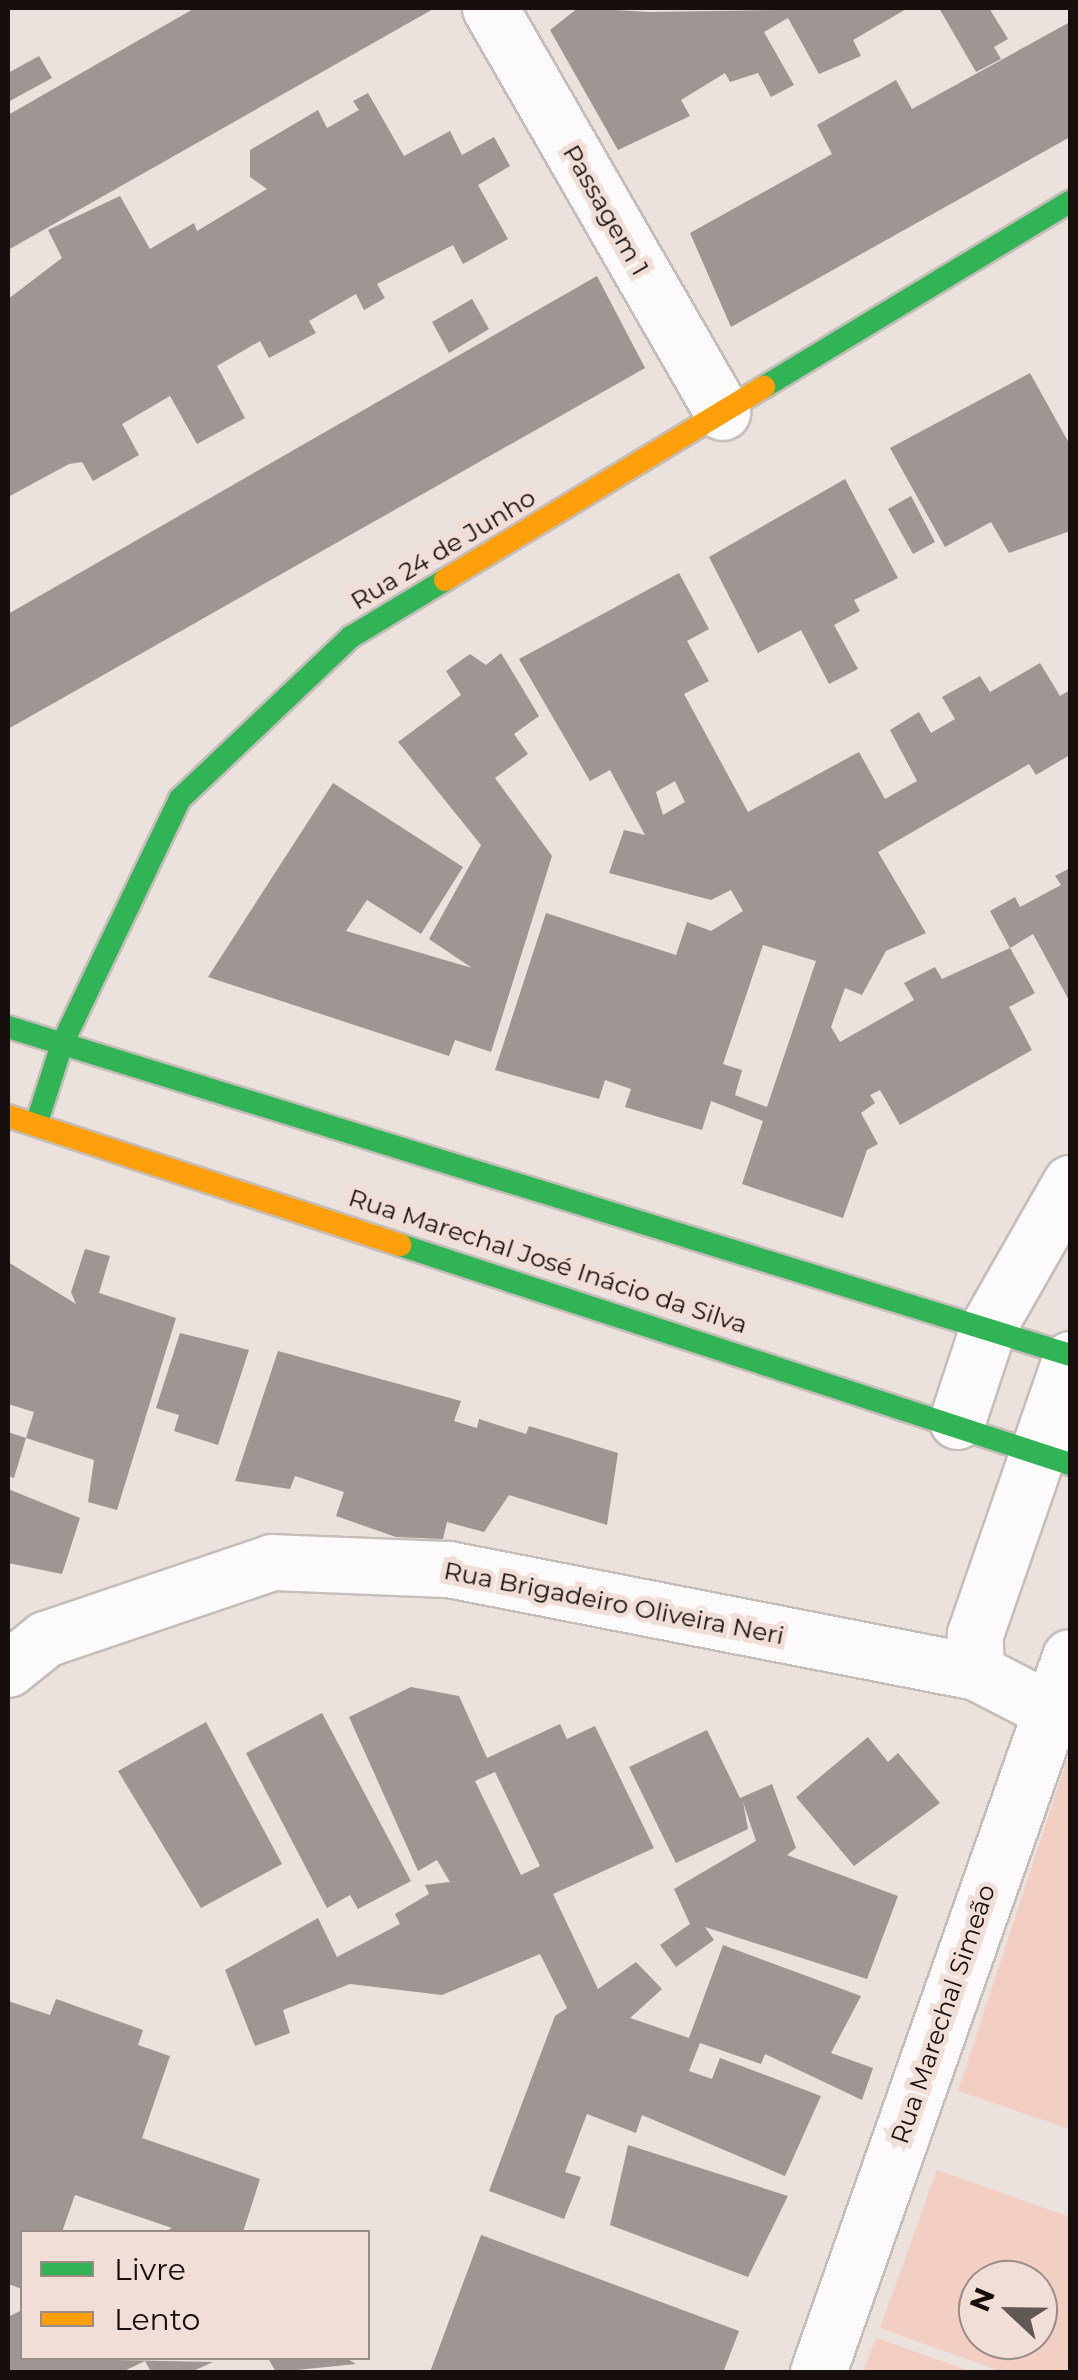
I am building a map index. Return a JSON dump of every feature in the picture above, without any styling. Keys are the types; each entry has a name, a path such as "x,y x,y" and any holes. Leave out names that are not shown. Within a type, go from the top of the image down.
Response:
{"main road":[{"name":"Rua 24 de Junho","path":"36,1125 62,1044 180,799 351,637 1070,202"},
{"path":"8,1026 988,1327 1070,1357"},
{"name":"Rua Marechal José Inácio da Silva","path":"8,1116 957,1421 1055,1459"}],"street":[{"name":"Passagem 1","path":"490,8 722,412"},
{"path":"957,1421 988,1327 1070,1183"},
{"path":"976,1672 974,1634 1055,1459 1070,1357"},
{"name":"Rua Brigadeiro Oliveira Neri","path":"8,1670 44,1640 272,1562 448,1570 976,1672 1050,1710"},
{"name":"Rua Marechal Simeão","path":"818,2372 1070,1657"}],"shaded area":[{"path":"1070,1751 1070,2129 958,2091"},
{"path":"937,2170 1070,2217 1070,2372 1003,2372 969,2360 1058,2360 1058,2260 958,2260 958,2356 880,2328"},
{"path":"876,2338 973,2372 863,2372"}],"building":[{"path":"195,8 435,8 8,250 8,115"},
{"path":"578,8 649,12 908,8 853,40 861,56 819,74 788,18 764,32 794,85 771,97 758,73 730,82 725,73 681,100 690,116 618,150 550,30"},
{"path":"939,8 989,8 1008,39 994,47 1001,59 976,72"},
{"path":"1070,22 1070,137 731,327 690,233 832,154 817,125 896,80 912,109"},
{"path":"39,56 52,78 8,102 8,73"},
{"path":"368,93 404,156 450,131 462,155 494,137 510,166 478,185 508,239 463,264 453,245 377,284 385,298 364,310 356,294 309,321 316,333 269,358 260,341 217,366 245,418 197,444 170,396 122,424 139,455 93,481 82,462 69,464 8,497 8,299 62,258 48,230 120,196 150,249 194,223 197,231 267,189 250,177 250,150 318,110 327,128 359,110 353,101"},
{"path":"597,276 645,368 8,729 8,614"},
{"path":"472,299 489,329 449,353 432,322"},
{"path":"1030,373 1070,445 1070,531 1009,553 991,522 945,547 890,448"},
{"path":"845,479 898,578 854,600 860,611 834,625 858,669 829,684 801,630 758,653 709,557"},
{"path":"911,496 935,542 913,554 888,509"},
{"path":"679,573 709,629 687,641 709,681 684,694 748,812 859,752 885,799 917,781 890,730 919,712 931,733 955,719 942,697 980,676 990,692 1040,663 1060,696 1070,690 1070,755 1036,775 1029,764 878,852 926,933 886,951 862,995 845,988 831,1027 840,1042 914,1000 904,983 935,967 942,979 1010,948 1035,993 1009,1007 1032,1050 900,1125 880,1090 870,1095 875,1103 861,1113 878,1144 867,1150 843,1218 742,1184 763,1121 711,1101 702,1130 625,1107 631,1089 605,1080 599,1099 495,1070 546,913 676,955 687,922 711,931 743,911 731,890 711,900 609,873 624,830 645,835 610,770 590,781 519,659","holes":["675,781 685,802 663,815 656,792","763,945 816,961 767,1107 735,1095 742,1070 723,1064"]},
{"path":"501,653 539,716 514,734 528,754 495,778 552,856 491,1052 455,1040 449,1056 208,977 333,783 463,867 421,934 367,900 346,931 472,968 429,939 481,845 398,742 461,695 446,671 470,654 486,665"},
{"path":"1070,868 1070,1002 1033,934 1010,948 990,911 1015,897 1020,907 1061,885 1055,876"},
{"path":"85,1249 110,1256 99,1293 176,1318 117,1510 88,1502 94,1460 26,1438 34,1412 8,1404 8,1262 76,1304 71,1292"},
{"path":"180,1333 249,1350 218,1445 174,1431 179,1415 156,1408"},
{"path":"278,1351 461,1401 454,1421 477,1428 479,1419 526,1434 529,1426 618,1453 607,1525 509,1495 484,1532 447,1522 443,1539 396,1537 336,1516 344,1492 295,1476 290,1489 235,1481"},
{"path":"8,1432 26,1438 14,1478 8,1476"},
{"path":"8,1489 80,1518 62,1574 8,1563"},
{"path":"411,1687 459,1696 487,1758 560,1724 567,1739 595,1726 654,1848 553,1894 598,1989 636,1962 662,1989 630,2018 689,2038 723,1945 861,1996 831,2053 873,2068 862,2100 765,2054 761,2064 700,2043 689,2071 712,2079 720,2058 821,2096 785,2176 642,2115 636,2133 587,2114 565,2172 581,2177 564,2219 489,2191 555,2016 567,2008 540,1954 442,1995 350,1984 283,2010 290,2033 255,2046 225,1970 318,1918 337,1957 400,1924 395,1914 429,1894 425,1885 450,1882 437,1860 418,1871 349,1717","holes":["495,1772 540,1866 521,1875 475,1781"]},
{"path":"322,1713 411,1881 358,1909 350,1895 327,1908 246,1753"},
{"path":"206,1722 282,1864 201,1908 118,1771"},
{"path":"707,1730 740,1798 772,1784 796,1848 787,1855 898,1896 867,1979 705,1927 714,1940 676,1967 660,1945 690,1924 674,1889 756,1841 743,1802 748,1829 676,1863 629,1767"},
{"path":"868,1737 888,1762 898,1753 940,1803 854,1866 796,1797"},
{"path":"56,1999 143,2030 138,2045 170,2056 142,2138 260,2179 244,2230 168,2230 172,2228 75,2195 63,2230 20,2230 20,2288 8,2284 8,2001 50,2015"},
{"path":"628,2145 788,2196 748,2277 610,2225"},
{"path":"481,2235 739,2331 724,2370 430,2372"},
{"path":"20,2311 20,2360 118,2360 213,2362 191,2372 151,2372 145,2361 122,2372 8,2372 8,2317"},
{"path":"269,2360 349,2360 356,2364 276,2372"}],"traffic: fast":[{"path":"764,387 1070,202"},
{"path":"36,1125 62,1044 180,799 351,637 445,580"},
{"path":"8,1027 1070,1355"},
{"path":"400,1245 1070,1464"}],"traffic: slow":[{"path":"445,580 764,387"},
{"path":"8,1116 400,1245"}]}
